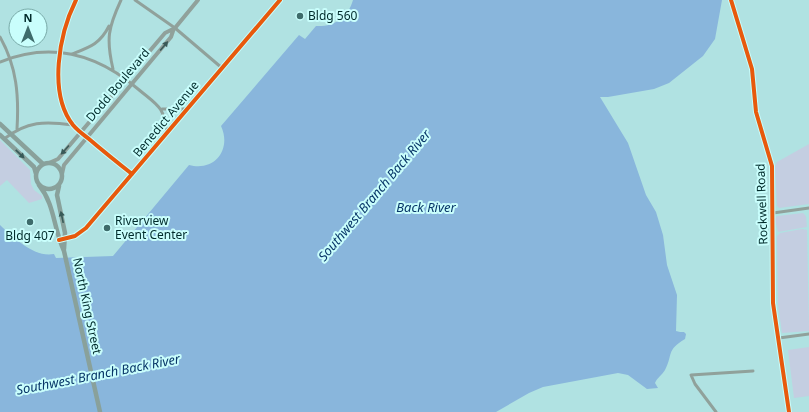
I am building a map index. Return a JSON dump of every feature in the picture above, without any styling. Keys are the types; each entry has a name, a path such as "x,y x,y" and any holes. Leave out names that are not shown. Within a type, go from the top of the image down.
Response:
{"main road":[{"path":"0,124 43,164"},
{"path":"0,135 34,167 36,175 39,185 50,189 60,183 62,174 59,167 49,163 43,164 39,167 36,175"},
{"name":"North King Street","path":"60,183 57,195 65,233 62,240"},
{"name":"North King Street","path":"39,185 50,201 54,222 62,240 100,412"}],"street":[{"path":"76,0 65,27 60,52 59,86 61,98 65,110 73,125 132,174"},
{"path":"72,54 88,48 103,37 121,0"},
{"path":"136,0 175,28 222,68"},
{"name":"Dodd Boulevard","path":"62,174 64,165 171,37 175,28 198,0"},
{"name":"Rockwell Road","path":"731,0 752,69 756,112 771,161 774,303 789,412"},
{"name":"Benedict Avenue","path":"62,240 81,234 278,1"},
{"path":"110,23 108,41 113,70"},
{"name":"Dodd Boulevard","path":"49,163 58,159 165,34 175,28"},
{"path":"0,37 9,58 18,90 17,129"},
{"path":"0,62 9,58 42,52 60,52 90,58 113,70 126,79 162,109 167,132"},
{"path":"162,109 187,109"},
{"path":"4,139 17,129 45,122 73,125"},
{"path":"773,213 809,208"},
{"path":"779,338 809,334"},
{"path":"716,412 695,384 691,375 753,371"}],"shaded area":[{"path":"0,140 30,170 31,184 34,190 42,196 42,199 29,203 7,180 0,186"},
{"path":"809,144 809,204 779,208 777,206 775,167 777,162"},
{"path":"803,213 806,216 807,227 778,232 775,219 777,216"},
{"path":"802,229 807,230 809,331 782,333 778,304 777,236 780,233"},
{"path":"809,347 809,396 794,398 788,350"}],"water":[{"name":"Back River","path":"353,0 722,0 715,39 703,56 669,83 654,89 600,97 628,143 646,195 656,212 663,235 667,265 677,295 676,331 684,332 686,334 685,339 672,350 665,370 655,383 658,388 647,389 628,375 618,373 543,387 529,393 496,412 0,412 0,225 24,246 39,253 54,254 56,258 113,256 189,165 206,165 213,162 218,157 222,151 224,143 224,135 221,126 299,35 305,39 316,26 329,25 339,20 348,12"}],"cycle path":[{"path":"76,0 65,29 59,63 58,80 65,112 77,129 132,174"},
{"path":"59,240 75,236 86,228 280,0"},
{"path":"731,0 752,69 756,112 772,166 773,303 789,412"}],"place":[{"name":"Bldg 560","path":"300,16"},
{"name":"Bldg 407","path":"30,222"},
{"name":"Riverview Event Center","path":"107,228"}],"water label":[{"name":"Southwest Branch Back River","path":"374,195"},
{"name":"Southwest Branch Back River","path":"98,374"}]}
